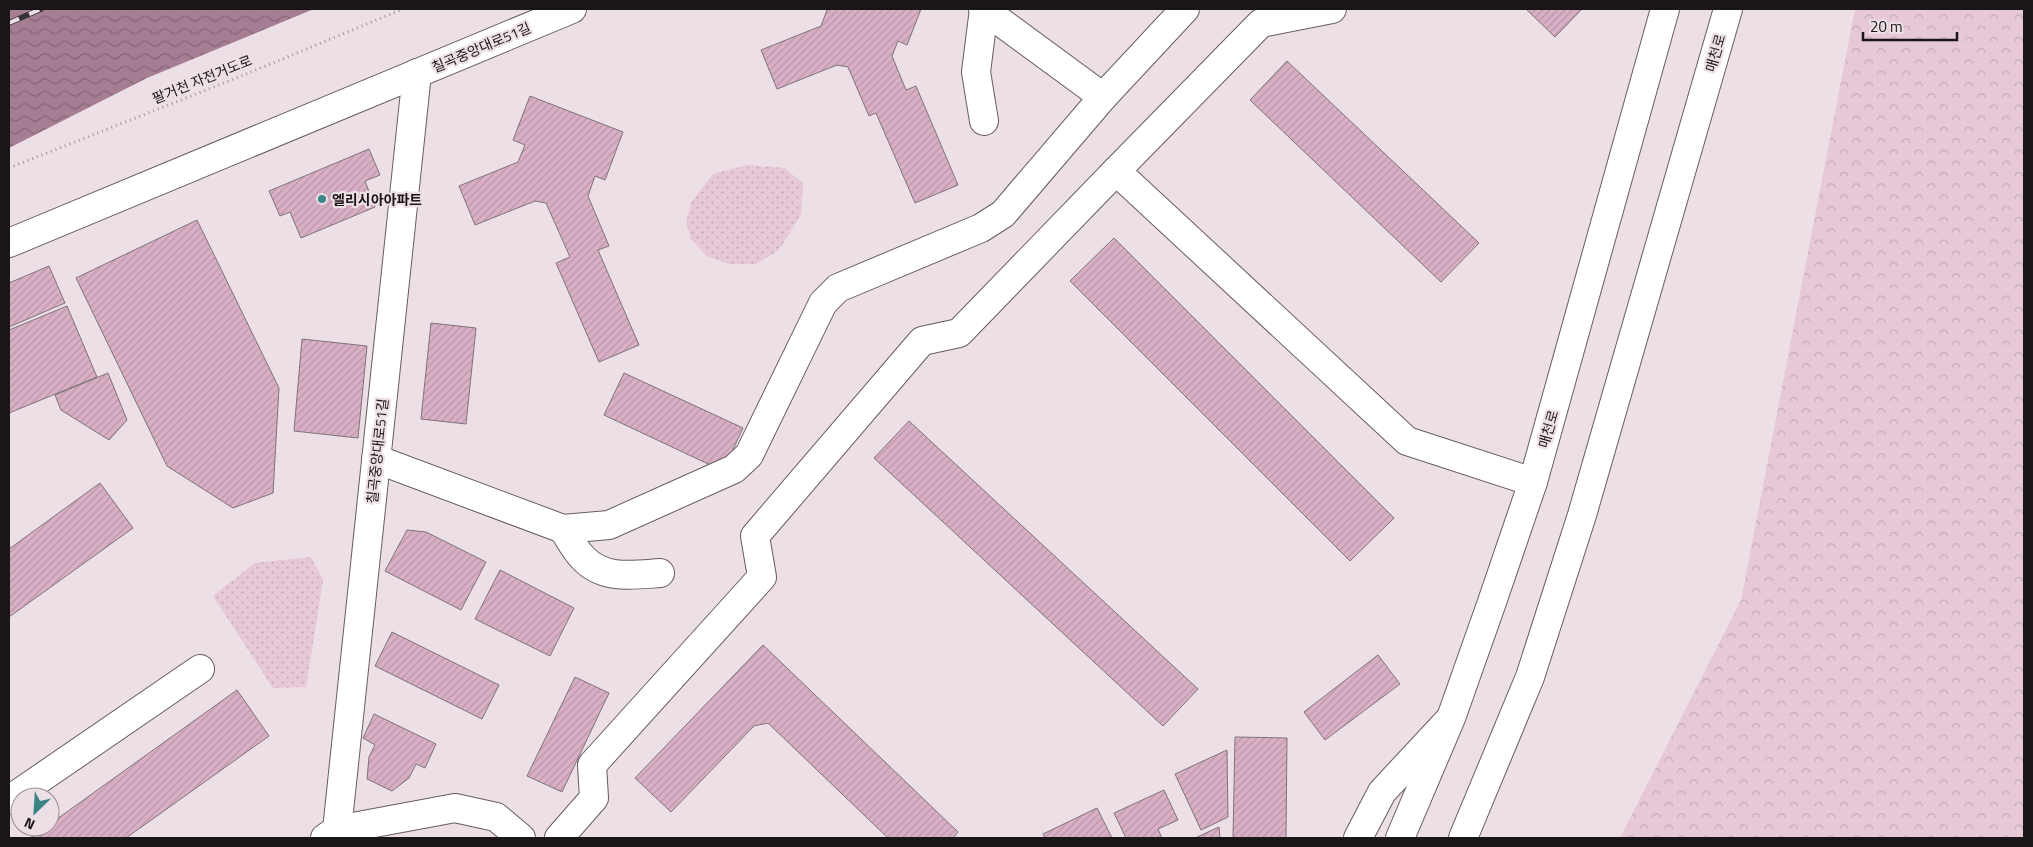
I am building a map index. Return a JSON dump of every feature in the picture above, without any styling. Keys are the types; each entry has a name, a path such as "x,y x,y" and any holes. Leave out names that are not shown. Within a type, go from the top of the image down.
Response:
{"main road":[{"name":"칠곡중앙대로51길","path":"9,243 572,9"},
{"path":"984,121 976,72 984,9 1103,97"},
{"path":"376,459 563,529 609,525 734,469 749,455 823,303 838,288 982,228 1003,214 1103,97 1186,9"},
{"path":"559,838 594,798 592,765 762,577 756,536 922,341 959,333 1261,23 1332,9"},
{"name":"매천로","path":"1400,838 1451,718 1532,482 1665,9"},
{"name":"매천로","path":"1463,838 1530,677 1582,515 1728,9"},
{"name":"칠곡중앙대로51길","path":"331,834 376,459 417,73"},
{"path":"1116,171 1407,441 1532,482"},
{"path":"563,529 583,558 602,572 624,576 660,573"},
{"path":"9,800 200,670"},
{"path":"1358,838 1382,792 1451,718"},
{"path":"331,834 455,808 496,816 521,838"}],"path":[{"name":"팔거천 자전거도로","path":"9,168 403,9"}],"green space":[{"path":"1855,9 2024,9 2024,838 1620,838 1741,600"},
{"path":"747,165 784,168 803,183 801,214 779,250 756,264 729,264 707,256 691,239 686,222 691,203 713,174"},
{"path":"311,557 323,580 306,687 273,688 213,596 255,563"}],"water":[{"path":"9,9 314,9 147,78 9,148"}],"building":[{"path":"825,9 921,9 907,45 898,41 892,56 906,90 916,86 958,185 915,203 876,113 869,116 848,67 837,65 777,89 761,50 821,26 827,10"},
{"path":"1526,9 1582,9 1555,37"},
{"path":"1287,61 1479,243 1441,282 1250,100"},
{"path":"530,96 623,132 605,180 595,176 588,196 609,246 598,250 639,345 599,362 556,263 570,257 546,203 535,201 475,225 459,186 518,162 525,145 513,140"},
{"name":"엘리시아아파트","path":"369,149 380,175 365,181 375,207 301,238 290,212 280,216 269,191"},
{"path":"197,220 279,388 273,493 233,508 167,466 76,278"},
{"path":"1114,238 1394,518 1350,561 1070,281"},
{"path":"49,266 65,303 9,327 9,283"},
{"path":"67,306 97,377 9,413 9,330"},
{"path":"431,323 476,328 466,424 421,419"},
{"path":"302,339 367,346 358,438 294,431"},
{"path":"108,373 127,420 109,440 61,410 55,395"},
{"path":"624,373 743,428 723,471 604,415"},
{"path":"909,421 1198,689 1163,726 874,458"},
{"path":"100,483 133,528 9,617 9,549"},
{"path":"407,530 426,532 486,562 461,610 385,571"},
{"path":"500,570 574,608 550,656 475,619"},
{"path":"392,632 499,685 482,719 375,666"},
{"path":"763,645 958,832 953,838 888,838 768,723 754,726 671,812 635,778"},
{"path":"1378,655 1400,684 1325,740 1304,712"},
{"path":"575,677 609,693 562,792 527,776"},
{"path":"237,690 269,736 126,838 30,838 60,837 60,817"},
{"path":"374,714 436,744 425,768 416,764 409,778 392,791 367,779 369,757 375,745 363,738"},
{"path":"1235,737 1287,738 1286,838 1233,838"},
{"path":"1227,750 1228,817 1201,830 1175,774"},
{"path":"1164,790 1178,820 1158,829 1162,838 1126,838 1114,813"},
{"path":"1097,808 1112,838 1045,838 1043,834"},
{"path":"1219,827 1220,838 1195,838"}],"railway":[{"path":"9,23 41,9"}],"place":[{"name":"엘리시아아파트","path":"322,199"}]}
